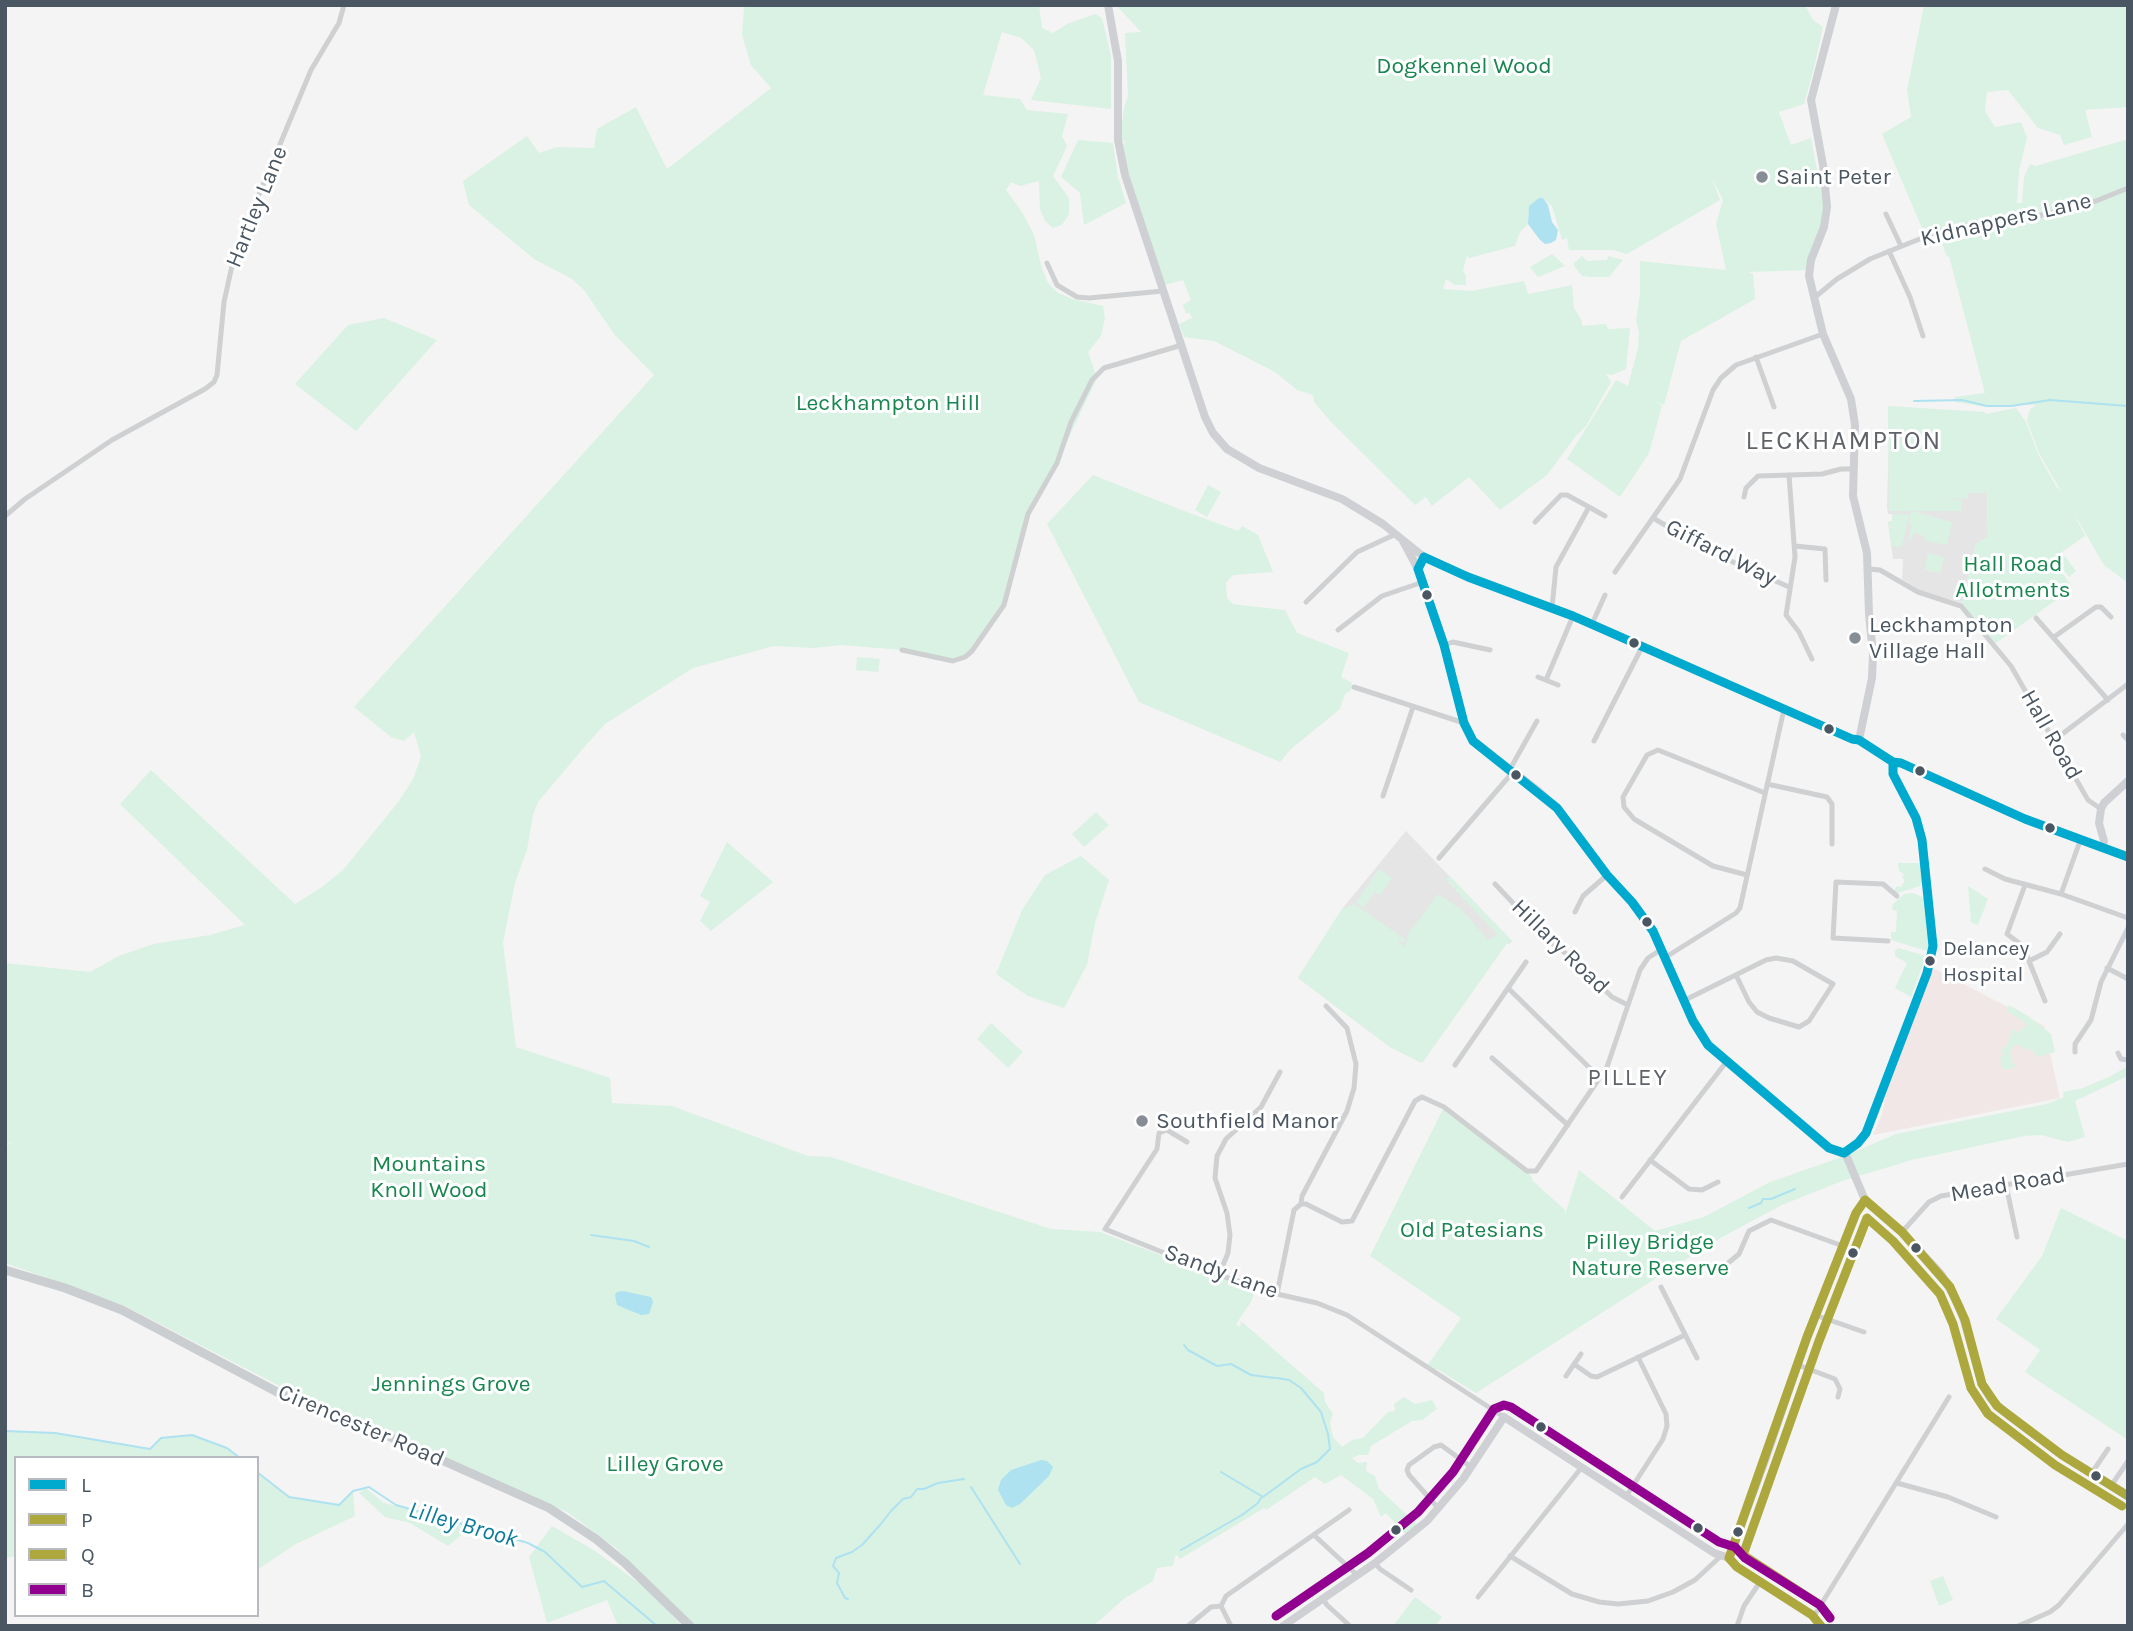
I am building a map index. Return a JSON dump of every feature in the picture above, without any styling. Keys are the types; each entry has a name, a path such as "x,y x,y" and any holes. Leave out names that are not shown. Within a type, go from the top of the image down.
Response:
{"main road":[{"name":"Cirencester Road","path":"5,1270 56,1284 115,1307 152,1324 279,1393 364,1425 549,1508 596,1539 625,1563 690,1626"}],"street":[{"name":"Hartley Lane","path":"5,516 25,499 112,440 214,382 217,375 224,302 235,252 311,70 339,23 344,5"},
{"path":"1108,5 1118,61 1120,157 1207,423 1227,449 1259,468 1342,499 1424,557 1468,577 1573,616 1859,740 1893,762 1901,763 2025,819 2128,857"},
{"path":"1836,5 1811,100 1823,165 1826,201 1825,222 1810,265 1810,281 1823,334 1851,400 1856,437 1853,496 1867,553 1873,667 1859,740"},
{"name":"Kidnappers Lane","path":"1814,298 1837,279 1870,260 1937,232 1973,224 2019,221 2128,188"},
{"path":"1886,214 1901,246"},
{"path":"1889,251 1910,297 1923,335"},
{"path":"1047,264 1058,285 1077,297 1163,291"},
{"path":"1615,572 1680,479 1718,382 1732,368 1756,357 1823,334"},
{"path":"902,650 953,661 962,659 972,651 1004,605 1026,521 1057,463 1071,422 1088,385 1104,368 1182,345"},
{"path":"1756,357 1774,407"},
{"path":"1744,498 1746,488 1758,476 1822,474 1854,469"},
{"path":"1789,475 1795,546 1794,570 1786,615 1812,659"},
{"path":"1535,522 1557,498 1567,495 1605,516"},
{"path":"1552,608 1556,567 1589,507"},
{"name":"Giffard Way","path":"1653,518 1715,554 1789,587"},
{"path":"1399,537 1419,569 1444,645 1464,723 1478,747 1537,790 1563,815 1607,875 1645,919 1664,953 1702,1037 1716,1053 1829,1148 1844,1153 1865,1200 1902,1232 1950,1287 1965,1320 1982,1384 1990,1398 2009,1416 2091,1474 2128,1496"},
{"path":"1306,602 1357,552 1399,537"},
{"path":"1795,546 1825,549 1826,579"},
{"path":"1419,569 1424,557"},
{"name":"Hall Road","path":"1868,569 1880,570 1918,592 1961,606 2011,666 2088,800 2101,809"},
{"path":"1338,630 1382,596 1423,582"},
{"path":"1592,624 1605,595"},
{"path":"2054,637 2096,607 2101,607 2111,617"},
{"path":"1546,681 1573,616"},
{"path":"2036,618 2108,699"},
{"path":"1444,645 1453,642 1490,650"},
{"path":"1594,741 1642,647"},
{"path":"1538,677 1558,685"},
{"path":"2053,741 2128,684"},
{"path":"1354,687 1464,723"},
{"path":"1383,796 1413,707"},
{"path":"1301,1204 1342,1222 1352,1221 1415,1101 1422,1097 1444,1107 1527,1171 1538,1169 1608,1067 1644,963 1736,914 1741,905 1784,709"},
{"path":"1439,858 1510,772 1537,721"},
{"path":"1747,875 1713,866 1634,819 1624,807 1623,794 1647,755 1658,750 1765,793"},
{"path":"1844,1153 1866,1133 1927,973 1933,946 1922,840 1916,818 1893,774 1893,762"},
{"path":"2102,848 2104,841 2099,823 2101,809 2128,781"},
{"path":"1767,784 1827,797 1832,804 1832,844"},
{"path":"2061,894 2080,841"},
{"path":"1985,869 2025,886 2061,894 2128,918"},
{"path":"1575,912 1583,896 1607,875"},
{"path":"1888,941 1833,938 1836,882 1883,884 1897,896"},
{"name":"Hillary Road","path":"1495,884 1548,940 1573,959 1612,997 1628,1005"},
{"path":"2000,938 2007,934 2025,886"},
{"path":"2075,1052 2072,1043 2085,1031 2091,1020 2101,982 2128,928"},
{"path":"2007,934 2020,943 2045,1001"},
{"path":"2029,961 2047,952 2060,934"},
{"path":"1683,1000 1736,975 1771,959 1785,958 1833,984 1808,1023 1799,1027 1758,1012 1749,1002 1736,975"},
{"path":"1455,1065 1527,962"},
{"path":"2107,968 2128,979"},
{"path":"1508,988 1600,1078"},
{"path":"1277,1294 1294,1210 1301,1204 1302,1196 1347,1111 1356,1080 1355,1056 1347,1028 1326,1006"},
{"path":"2118,1053 2121,1059 2128,1060"},
{"path":"1492,1058 1568,1125"},
{"path":"1622,1197 1727,1061"},
{"path":"1220,1275 1230,1235 1227,1213 1215,1178 1217,1156 1226,1139 1261,1107 1280,1072"},
{"name":"Sandy Lane","path":"1187,1142 1167,1130 1159,1133 1157,1149 1105,1228 1220,1275 1277,1294 1317,1303 1347,1315 1814,1616"},
{"path":"1650,1160 1689,1189 1706,1189 1718,1182"},
{"name":"Mead Road","path":"1902,1232 1929,1202 1937,1198 2128,1164"},
{"path":"2006,1185 2017,1237"},
{"path":"1510,1556 1572,1594 1618,1604 1648,1601 1673,1592 1695,1580 1725,1557 1740,1533 1815,1315 1856,1213 1865,1200"},
{"path":"1727,1264 1739,1254 1749,1231 1771,1220 1843,1246"},
{"path":"1661,1287 1697,1358"},
{"path":"1815,1315 1864,1332"},
{"path":"1574,1364 1597,1377 1685,1335"},
{"path":"1566,1376 1580,1354"},
{"path":"1627,1495 1663,1439 1667,1428 1666,1414 1638,1357"},
{"path":"1798,1365 1835,1379 1840,1389 1838,1397"},
{"path":"1821,1626 1814,1616 1949,1397"},
{"path":"1283,1626 1414,1534 1438,1509 1504,1417"},
{"path":"1438,1509 1408,1474 1409,1465 1441,1445 1471,1466"},
{"path":"2091,1474 2108,1449"},
{"path":"2111,1486 2128,1461"},
{"path":"1478,1597 1582,1467"},
{"path":"1897,1483 1948,1497 1996,1517"},
{"path":"1221,1606 1229,1594 1349,1510"},
{"path":"2018,1626 2050,1612 2059,1605 2128,1524"},
{"path":"1315,1536 1357,1575"},
{"path":"1375,1563 1411,1590"},
{"path":"1737,1626 1744,1606 1760,1582"},
{"path":"1323,1599 1350,1626"},
{"path":"1188,1626 1211,1607 1221,1606"},
{"path":"1221,1606 1231,1626"}],"shaded area":[{"path":"1986,438 1988,537 1976,544 1962,603 1921,591 1902,579 1903,559 1893,559 1888,522 1892,521 1892,514 1888,514 1887,507 1889,439"},
{"path":"1406,831 1512,941 1507,943 1422,1063 1390,1047 1298,978 1342,909"},
{"path":"1933,968 2044,1026 2060,1098 1873,1135 1882,1114 1888,1086"}],"green space":[{"path":"747,5 1039,5 1042,28 1053,33 1067,24 1095,14 1102,18 1111,56 1111,109 1031,100 1041,78 1034,50 1021,38 1002,32 983,95 1020,99 1027,110 1068,114 1062,136 1067,146 1053,176 1069,198 1069,214 1062,225 1053,228 1045,221 1040,209 1039,181 1020,186 1011,182 1006,190 1034,235 1048,283 1058,293 1072,299 1103,306 1105,318 1101,336 1088,352 1097,378 1052,473 1034,502 1004,605 972,651 959,660 915,651 841,645 814,648 774,646 693,668 605,724 586,745 538,802 527,850 515,883 503,943 516,1047 610,1078 612,1103 672,1106 808,1156 831,1157 1051,1229 1100,1232 1255,1291 1236,1324 1240,1327 1241,1321 1324,1393 1325,1402 1333,1414 1330,1422 1333,1437 1342,1447 1352,1440 1363,1438 1388,1412 1395,1411 1394,1404 1404,1397 1415,1404 1432,1400 1437,1409 1422,1420 1412,1421 1371,1446 1368,1455 1352,1458 1358,1463 1367,1462 1366,1471 1375,1476 1379,1489 1419,1526 1407,1536 1386,1513 1381,1517 1373,1499 1341,1475 1325,1484 1315,1477 1266,1510 1264,1508 1180,1559 1175,1556 1173,1566 1157,1568 1153,1581 1125,1598 1093,1626 690,1626 616,1548 567,1512 297,1395 125,1306 5,1263 5,1147 13,1141 5,1145 5,963 90,972 119,956 153,944 210,935 245,925 120,804 151,770 295,904 322,887 343,870 399,801 413,779 421,757 414,732 404,741 391,737 354,707 654,375 614,334 584,290 572,279 534,259 469,205 463,181 527,136 539,153 557,147 594,148 597,129 636,107 667,169 771,88 751,65 742,35 744,8"},
{"name":"Dogkennel Wood","path":"1116,5 1805,5 1813,20 1823,27 1815,64 1804,104 1779,112 1791,145 1811,138 1826,217 1810,270 1748,272 1753,274 1755,299 1681,341 1664,405 1657,402 1662,406 1649,453 1620,497 1567,459 1616,380 1628,386 1638,348 1639,332 1636,321 1640,293 1640,261 1726,270 1716,224 1723,200 1712,178 1720,200 1627,254 1613,250 1569,250 1567,238 1562,240 1552,206 1539,198 1528,214 1528,224 1520,232 1515,246 1469,258 1467,255 1463,270 1466,285 1455,285 1446,279 1443,289 1471,291 1524,281 1528,294 1572,285 1574,308 1582,326 1606,324 1608,329 1630,328 1626,369 1612,375 1606,374 1611,382 1586,426 1547,475 1500,510 1469,477 1432,506 1426,497 1415,505 1332,423 1314,402 1313,395 1297,390 1275,372 1214,341 1184,337 1179,324 1192,318 1183,305 1191,300 1183,280 1165,285 1119,150 1125,142 1120,139 1128,95 1125,33 1141,32"},
{"name":"Hall Road Allotments","path":"1924,5 2128,5 2128,107 2085,110 2092,137 2064,145 2060,135 2038,128 2008,90 1987,92 1985,111 1995,127 2021,122 2027,138 2019,170 2017,203 2022,203 2024,177 2030,164 2036,166 2128,139 2128,583 2104,565 2073,512 2085,536 2052,559 2073,588 1993,645 1961,606 1976,544 1988,537 1987,493 1968,493 1968,498 1943,500 1961,500 1962,511 1912,511 1952,522 1947,545 1924,540 1925,536 1914,533 1911,540 1908,540 1912,524 1909,523 1911,511 1889,511 1888,406 1986,414 2016,408 2026,422 2038,454 2062,493 2039,453 2027,421 2030,409 2037,405 1987,407 1955,402 1955,397 1985,393 1949,256 1947,257 1939,235 1940,230 1924,233 1882,134 1911,117 1907,90"},
{"path":"1078,140 1113,143 1118,177 1126,203 1084,225 1080,193 1061,177"},
{"path":"1552,254 1565,266 1538,277 1530,267"},
{"path":"1582,256 1587,261 1607,260 1608,256 1623,260 1609,277 1592,277 1582,276 1574,266"},
{"path":"384,318 437,340 356,431 295,384 348,325"},
{"path":"1093,475 1238,531 1242,526 1258,535 1273,572 1233,575 1226,583 1227,598 1233,604 1285,610 1297,633 1349,653 1341,677 1352,683 1351,690 1345,694 1340,709 1291,749 1280,762 1139,702 1047,524"},
{"path":"1208,485 1221,492 1207,517 1195,510"},
{"path":"1892,514 1909,515 1902,546 1892,547 1888,522 1892,521"},
{"path":"1928,553 1944,558 1940,573 1925,570"},
{"path":"2064,555 2076,571 2069,577 2057,561"},
{"path":"857,657 880,659 878,672 856,670"},
{"path":"1096,812 1109,825 1084,847 1072,834"},
{"path":"727,842 773,882 711,931 700,921 710,902 700,896"},
{"path":"1081,856 1109,880 1095,923 1087,965 1064,1008 1028,996 996,974 1022,910 1045,875"},
{"path":"1898,863 1921,863 1923,883 1898,893 1894,891 1897,886 1901,887 1905,880 1902,877 1904,874 1899,871"},
{"path":"1379,869 1392,878 1380,895 1375,892 1363,908 1356,902"},
{"path":"1450,876 1512,941 1507,943 1422,1063 1390,1047 1298,978 1342,909 1354,904 1406,940 1403,943 1399,940 1398,942 1404,946 1409,939 1406,937 1438,894 1462,910 1488,940 1493,938 1497,934 1446,880"},
{"path":"1968,886 1988,899 1978,925 1971,922"},
{"path":"1913,893 1927,899 1932,941 1927,951 1891,940 1891,932 1896,932 1897,911 1892,910 1893,904 1904,894"},
{"path":"1898,948 1926,956 1911,997 1895,988 1907,963 1895,956"},
{"path":"2009,1005 2051,1034 2055,1052 2036,1057 2034,1051 2022,1049 2021,1044 2014,1046 2010,1052 2016,1067 2003,1070 2000,1056 2004,1057 2003,1046 2007,1047 2012,1029 2019,1033 2027,1024 2007,1011"},
{"path":"991,1023 1023,1052 1008,1068 977,1039"},
{"path":"2128,1066 2128,1076 2075,1101 2085,1137 2068,1142 2041,1135 2024,1136 1912,1160 1842,1181 1782,1205 1713,1242 1476,1393 1437,1369 1434,1371 1427,1366 1461,1318 1370,1256 1444,1107 1529,1172 1533,1181 1565,1210 1565,1215 1579,1170 1655,1231 1704,1217 1770,1182 1842,1157 1896,1134 2047,1104 2064,1097 2063,1092 2083,1088"},
{"path":"2061,1208 2128,1241 2128,1440 2025,1372 2040,1350 1996,1319 2042,1256"},
{"path":"5,1431 55,1433 150,1449 161,1438 192,1435 227,1448 237,1456 14,1456 14,1556 6,1558"},
{"path":"259,1474 289,1497 339,1505 353,1491 355,1516 294,1545 259,1569"},
{"path":"366,1488 384,1503 474,1524 448,1546 410,1523 385,1517 359,1493"},
{"path":"552,1526 595,1551 650,1591 682,1626 618,1626 607,1600 547,1623 529,1557"},
{"path":"1943,1576 1953,1600 1939,1606 1930,1581"},
{"path":"1415,1597 1442,1617 1435,1626 1393,1626"}],"water":[{"path":"1543,198 1548,205 1552,222 1558,230 1556,240 1551,243 1545,244 1540,240 1528,224 1529,206"},
{"path":"623,1291 651,1297 653,1302 649,1314 641,1315 617,1305 615,1295"},
{"path":"1041,1460 1047,1461 1053,1467 1049,1476 1020,1504 1012,1508 1006,1505 998,1490 1001,1480 1011,1470"}],"waterway":[{"path":"1914,401 1962,400 1987,406 2011,406 2050,400 2128,406"},
{"path":"1749,1208 1761,1203 1763,1199 1771,1199 1795,1189"},
{"path":"591,1235 634,1241 649,1247"},
{"path":"1184,1345 1217,1366 1231,1364 1251,1375 1275,1378"},
{"path":"1221,1472 1263,1497 1301,1469 1317,1462 1330,1449 1321,1412 1301,1388 1289,1380 1277,1378"},
{"name":"Lilley Brook","path":"5,1431 55,1433 150,1449 161,1438 192,1435 227,1448 237,1456"},
{"name":"Lilley Brook","path":"259,1474 289,1497 339,1505 353,1491 369,1487 396,1505 528,1543 545,1552 582,1587 604,1581 657,1626"},
{"path":"848,1599 837,1583 839,1573 833,1566 836,1558 862,1545 891,1511 903,1499 911,1497 917,1489 964,1479"},
{"path":"971,1487 1020,1564"},
{"path":"1181,1550 1242,1515 1261,1498"}],"transit line":[{"name":"L","path":"1424,557 1468,577 1573,616 1859,740 1893,762 1893,774 1916,818 1922,840 1933,946 1927,973 1866,1133 1858,1143 1844,1153 1829,1148 1708,1045 1693,1021 1653,931 1632,902 1607,875 1557,808 1473,741 1464,723 1444,645 1418,569 1424,557"},
{"name":"L","path":"1893,762 1901,763 2025,819 2128,857"},
{"name":"P","path":"1821,1626 1812,1615 1737,1567 1729,1558 1807,1337 1856,1213 1865,1200 1902,1232 1950,1287 1965,1320 1982,1384 1997,1406 2062,1455 2128,1496"},
{"name":"Q","path":"1830,1618 1820,1605 1743,1555 1819,1341 1867,1218 1893,1241 1940,1294 1953,1324 1971,1388 1988,1414 2055,1465 2122,1506"},
{"name":"B","path":"1276,1616 1368,1553 1418,1512 1453,1472 1494,1409 1504,1405 1719,1542 1735,1547 1745,1558 1820,1605 1830,1618"}],"place":[{"name":"Saint Peter","path":"1762,177"},
{"name":"Leckhampton Village Hall","path":"1855,638"},
{"name":"Delancey Hospital","path":"1930,961"},
{"name":"Southfield Manor","path":"1142,1121"}],"district":[{"name":"LECKHAMPTON","path":"1844,442"},
{"name":"PILLEY","path":"1628,1078"}],"park label":[{"name":"Leckhampton Hill","path":"888,403"},
{"name":"Mountains Knoll Wood","path":"429,1177"},
{"name":"Old Patesians","path":"1472,1230"},
{"name":"Pilley Bridge Nature Reserve","path":"1650,1255"},
{"name":"Jennings Grove","path":"451,1384"},
{"name":"Lilley Grove","path":"665,1464"}]}
